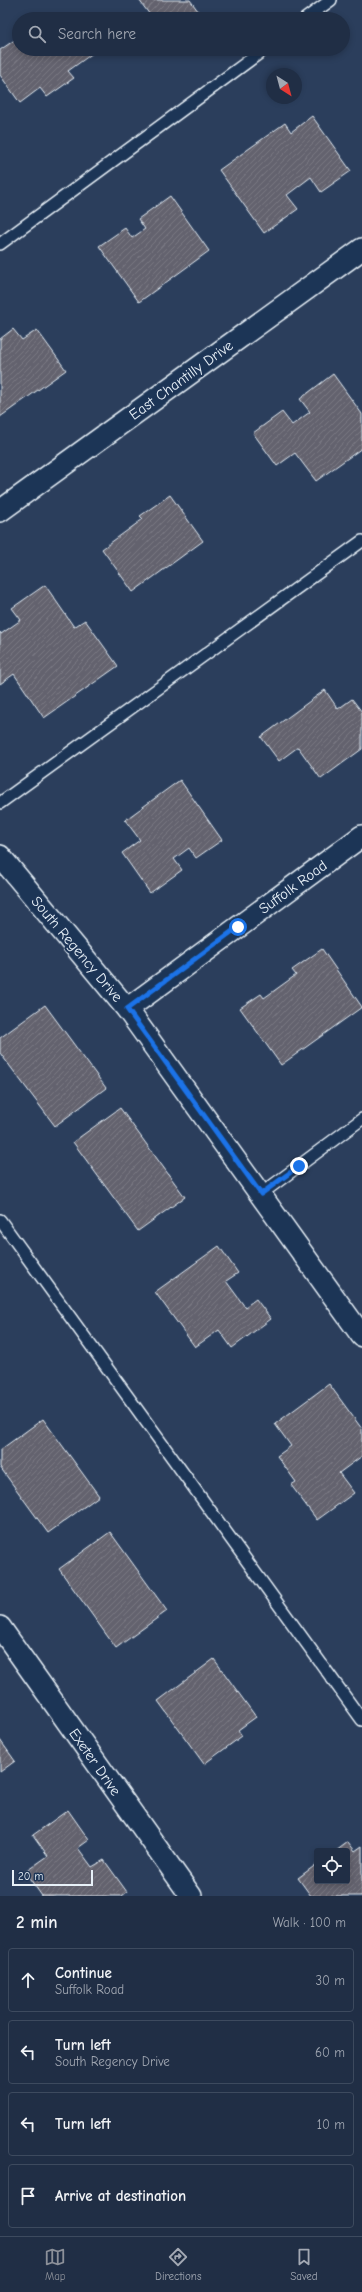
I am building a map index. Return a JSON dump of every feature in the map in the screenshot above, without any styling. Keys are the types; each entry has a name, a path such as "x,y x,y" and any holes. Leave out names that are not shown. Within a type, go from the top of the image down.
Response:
{"street":[{"name":"East Chantilly Drive","path":"0,511 362,249"},
{"name":"Suffolk Road","path":"127,1009 362,836"},
{"name":"South Regency Drive","path":"0,856 127,1009 362,1336"},
{"name":"Exeter Drive","path":"0,1627 191,1896"}],"lane":[{"path":"315,12 331,0"},
{"path":"0,244 255,56"},
{"path":"0,803 362,541"},
{"path":"261,1194 362,1119"},
{"path":"0,1220 362,1720"}],"building":[{"path":"139,0 190,0 199,12 148,12"},
{"path":"12,42 12,56 89,56 68,71 74,78 47,97 40,88 20,103 0,75 0,50"},
{"path":"312,116 351,171 321,192 311,177 287,195 298,209 264,233 219,170 285,123 291,132"},
{"path":"170,196 209,251 139,302 99,246 125,228 132,238 145,229 138,219"},
{"path":"13,329 22,340 37,330 66,370 0,417 0,339"},
{"path":"333,374 362,414 362,448 316,481 295,453 277,466 253,433 282,412 292,425 310,412 300,399"},
{"path":"170,495 203,541 133,592 102,549 143,519 140,516"},
{"path":"45,585 74,627 85,620 118,666 44,718 14,674 0,684 0,632 1,634 21,620 12,608"},
{"path":"325,690 338,709 352,699 362,712 362,749 321,779 298,747 279,761 261,737"},
{"path":"180,780 222,840 196,858 189,848 174,859 182,870 150,893 122,853 140,840 125,820"},
{"path":"322,949 362,1007 281,1065 240,1008 261,994 264,998 296,975 292,970"},
{"path":"45,1005 106,1088 55,1126 0,1053 0,1038"},
{"path":"120,1108 185,1197 138,1231 73,1142"},
{"path":"219,1246 238,1273 226,1281 245,1307 256,1299 271,1319 232,1348 219,1330 195,1347 155,1292"},
{"path":"329,1384 362,1429 362,1456 339,1473 354,1493 317,1520 291,1485 296,1482 277,1456 291,1446 275,1424"},
{"path":"43,1419 99,1496 48,1533 0,1467 0,1450"},
{"path":"110,1532 167,1611 116,1648 59,1569"},
{"path":"214,1659 256,1717 238,1730 242,1736 204,1764 158,1701"},
{"path":"0,1740 15,1761 0,1772"},
{"path":"68,1810 89,1840 78,1848 92,1867 104,1860 127,1892 122,1896 42,1896 25,1872 48,1856 33,1835"},
{"path":"348,1842 355,1851 362,1846 362,1896 311,1896 298,1878 314,1866 314,1884 350,1884 350,1848 340,1848"}],"route":[{"path":"238,927 127,1009 261,1194 299,1166"}]}
